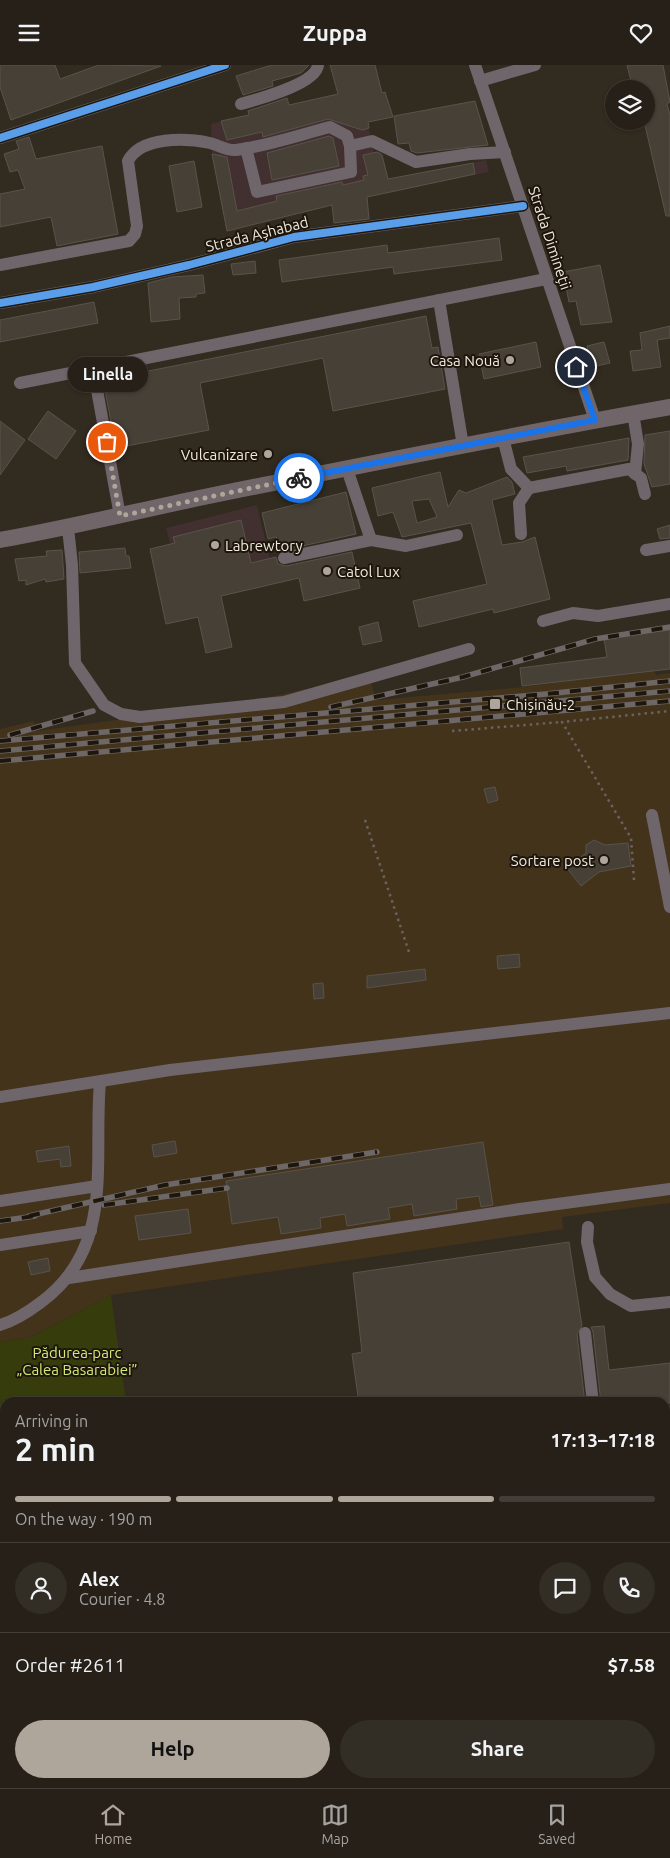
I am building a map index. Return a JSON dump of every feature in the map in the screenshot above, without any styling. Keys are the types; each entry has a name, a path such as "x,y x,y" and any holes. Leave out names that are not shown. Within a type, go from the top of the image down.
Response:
{"main road":[{"path":"0,540 68,528 463,445 670,407"}],"street":[{"path":"0,138 225,65"},
{"path":"241,104 282,92 312,75 318,69 318,65"},
{"name":"Strada Dimineții","path":"475,65 595,420"},
{"path":"480,81 535,65"},
{"path":"0,265 129,241 135,234 137,226 128,161 132,154 140,148 177,141 208,143 232,150 330,127 347,136 350,146 351,171 257,192 246,148"},
{"path":"350,146 372,141 416,162 470,154 505,152"},
{"name":"Strada Așhabad","path":"0,303 94,287 189,265 294,237 523,206"},
{"path":"20,383 546,279"},
{"path":"439,300 463,445"},
{"path":"93,368 120,516"},
{"path":"633,413 638,444 635,474"},
{"path":"503,438 511,469 529,488"},
{"path":"347,469 371,540"},
{"path":"521,535 519,503 529,488 629,469 641,478 645,494"},
{"path":"68,528 75,663 104,705 121,714 140,717 284,702 469,649"},
{"path":"284,558 371,540 406,545 457,535"},
{"path":"646,550 670,547"},
{"path":"543,621 573,613 598,616 670,604"},
{"path":"652,815 670,907"},
{"path":"0,1097 170,1070 670,1013"},
{"path":"0,1325 36,1306 69,1278 91,1231 97,1206 100,1082"},
{"path":"0,1201 97,1186"},
{"path":"69,1278 520,1209 670,1189"},
{"path":"588,1227 587,1242 592,1267 599,1284 610,1294 631,1306 670,1302"},
{"path":"0,1245 91,1231"},
{"path":"585,1333 593,1397"}],"path":[{"path":"452,731 670,711"},
{"path":"562,722 631,838 634,881"},
{"path":"365,820 410,955"}],"shaded area":[{"path":"360,89 374,153 381,151 388,179 486,160 489,172 382,193 227,231 212,154 211,124"},
{"path":"257,505 270,559 179,581 166,528"},
{"path":"653,669 656,675 670,673 670,1203 562,1217 563,1229 111,1295 29,1338 0,1342 0,729 34,721 36,731 247,702 369,675 376,700 523,687"}],"green space":[{"name":"Pădurea-parc „Calea Basarabiei”","path":"111,1295 125,1397 0,1397 0,1342 29,1338"}],"building":[{"path":"0,65 55,65 60,79 99,65 161,66 11,120 0,87"},
{"path":"272,65 309,65 301,73 272,81 273,86 243,95 236,76"},
{"path":"330,65 375,65 382,93 385,92 393,117 368,122 369,128 362,130 328,119 263,137 262,132 227,140 221,121 249,115 248,111 287,98 289,105 338,94"},
{"path":"627,65 663,65 670,102 667,104 670,115 670,216 666,216 646,130 655,130 655,80 631,80"},
{"path":"475,101 488,145 417,153 411,151 409,143 398,144 394,116"},
{"path":"329,136 333,138 339,166 272,180 267,153"},
{"path":"29,137 36,159 102,146 118,234 57,246 51,217 0,227 0,194 25,189 18,170 10,172 4,154 19,149 16,141"},
{"path":"377,152 382,155 388,179 473,163 475,174 367,197 369,219 334,223 332,205 227,231 212,154 227,157 237,211 277,201 276,196 342,182 343,185 364,180 363,176 368,175 363,155"},
{"path":"194,161 202,207 177,212 169,166"},
{"path":"499,238 502,260 394,274 393,267 282,282 279,260 387,245 388,253"},
{"path":"255,261 256,273 233,275 231,264"},
{"path":"600,265 612,322 581,325 576,301 569,302 563,272"},
{"path":"203,275 205,293 196,294 196,297 179,298 180,319 151,322 148,283 172,277"},
{"path":"94,302 98,323 0,342 0,320"},
{"path":"426,316 432,348 438,347 445,389 333,411 323,358 200,383 209,430 116,448 103,380"},
{"path":"670,326 670,338 657,340 661,367 633,371 630,351 642,350 640,333"},
{"name":"Casa Nouă","path":"536,342 541,367 484,379 479,354"},
{"path":"604,342 610,363 592,367 587,346"},
{"path":"48,411 76,431 56,459 28,439"},
{"path":"0,421 25,440 0,475"},
{"path":"670,431 670,484 652,487 644,464 645,435"},
{"path":"629,438 628,460 567,471 566,466 527,473 523,457"},
{"path":"440,472 448,507 459,490 466,493 507,477 512,482 515,494 492,500 502,545 522,542 535,537 550,599 494,613 493,609 419,627 413,601 487,584 471,523 402,537 393,512 378,516 372,488","holes":["429,499 437,517 417,523 412,501"]},
{"path":"346,492 356,534 280,551 276,537 268,539 262,513"},
{"path":"241,520 251,563 276,557 278,564 286,566 352,552 360,588 304,601 299,578 221,596 232,647 206,653 198,617 166,624 150,549 175,543 173,537"},
{"path":"670,525 670,538 660,539 657,529"},
{"path":"125,548 126,556 129,556 131,568 80,573 79,552"},
{"path":"62,550 64,579 46,582 45,579 26,585 26,580 19,581 15,559 47,556 46,551"},
{"path":"378,622 382,641 363,645 359,627"},
{"path":"670,630 670,669 522,686 520,668 607,657 604,639"},
{"path":"495,787 498,800 488,803 484,789"},
{"name":"Sortare post","path":"594,840 605,845 628,843 631,866 599,872 581,886 567,868 586,853 586,845"},
{"path":"519,954 520,967 498,969 497,956"},
{"path":"425,969 426,980 367,988 367,976"},
{"path":"323,983 324,998 314,999 313,984"},
{"path":"175,1141 177,1153 154,1157 152,1145"},
{"path":"483,1142 493,1205 481,1207 479,1196 456,1199 457,1209 414,1216 412,1204 388,1208 390,1219 347,1226 345,1214 320,1218 321,1228 281,1234 278,1217 232,1224 226,1181"},
{"path":"69,1146 71,1166 61,1167 60,1159 38,1162 36,1151"},
{"path":"188,1209 191,1233 139,1240 135,1216"},
{"path":"569,1242 582,1326 577,1334 584,1397 358,1397 352,1354 362,1352 353,1273"},
{"path":"48,1258 50,1271 31,1275 28,1262"},
{"path":"604,1326 609,1370 670,1363 670,1397 600,1397 591,1327"}],"railway":[{"path":"331,707 463,677 595,639 670,627"},
{"path":"0,741 546,694 670,681"},
{"path":"0,751 670,691"},
{"path":"0,761 670,701"},
{"path":"10,735 93,711"},
{"path":"29,1216 165,1185 377,1152"},
{"path":"104,1205 227,1188"},
{"path":"0,1221 35,1216"}],"cycle path":[{"path":"0,138 225,65"},
{"path":"0,303 93,287 189,265 294,237 523,206"}],"way so far":[{"path":"107,442 120,516 299,478"}],"place":[{"name":"Casa Nouă","path":"510,360"},
{"name":"Linella","path":"107,442"},
{"name":"Vulcanizare","path":"268,454"},
{"name":"Labrewtory","path":"215,545"},
{"name":"Catol Lux","path":"327,571"},
{"name":"Chișinău-2","path":"495,704"},
{"name":"Sortare post","path":"604,860"}],"route":[{"path":"299,478 595,420 576,367"}]}
